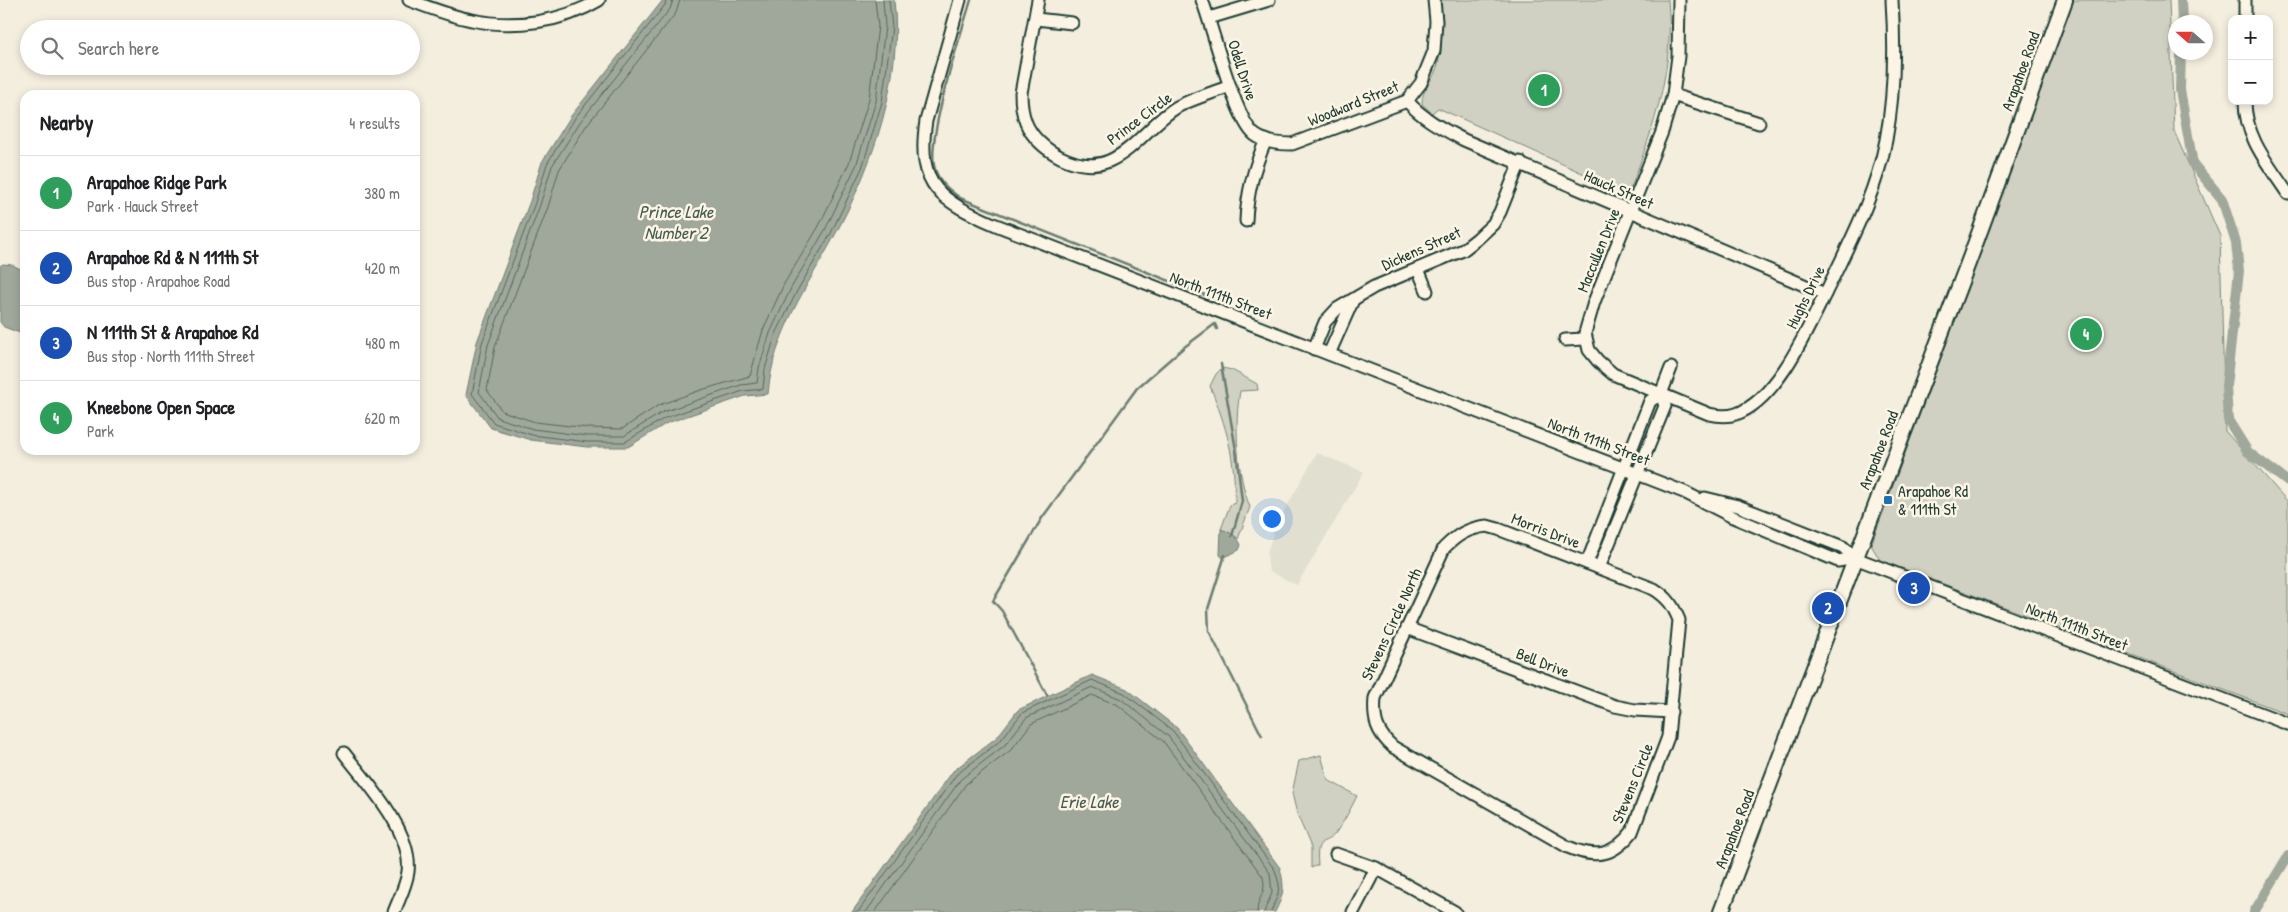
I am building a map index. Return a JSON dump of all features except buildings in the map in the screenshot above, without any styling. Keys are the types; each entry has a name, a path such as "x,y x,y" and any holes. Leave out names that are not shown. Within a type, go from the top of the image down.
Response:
{"main road":[{"name":"Arapahoe Road","path":"1721,912 1970,258 2065,0"}],"street":[{"path":"409,0 455,17 474,21 519,23 564,16 599,0"},
{"name":"North 111th Street","path":"960,0 926,121 923,142 927,175 935,188 947,200 965,211 996,225 1684,492 1738,506 1843,547 1855,558 2288,724"},
{"name":"Prince Circle","path":"1038,0 1021,93 1021,106 1026,123 1035,138 1045,147 1062,157 1076,162 1095,164 1108,161 1124,153 1156,123 1178,107 1230,86"},
{"name":"Odell Drive","path":"1202,0 1230,86 1247,126 1255,135 1266,140"},
{"path":"1209,18 1269,0"},
{"name":"Woodward Street","path":"1266,140 1279,144 1292,144 1408,101 1421,83 1434,51 1436,20 1434,0"},
{"name":"Maccullen Drive","path":"1585,339 1592,310 1662,132 1673,95 1678,56 1679,0"},
{"name":"Hughs Drive","path":"1585,339 1593,356 1613,374 1716,415 1735,415 1761,398 1781,374 1800,345 1863,216 1876,179 1886,140 1895,60 1892,0"},
{"path":"2245,0 2245,15"},
{"path":"1036,18 1072,24"},
{"path":"1673,95 1759,123"},
{"name":"Hauck Street","path":"1408,101 1416,111 1438,127 1464,140 1520,162 1630,212 1773,270 1825,294"},
{"path":"2245,105 2250,133 2288,194"},
{"path":"1246,221 1247,197 1254,168 1266,140"},
{"name":"Dickens Street","path":"1314,349 1325,322 1337,309 1374,286 1463,250 1493,224 1520,162"},
{"path":"1418,268 1427,291"},
{"path":"1329,354 1353,300"},
{"path":"1564,340 1585,339"},
{"path":"1599,568 1636,473 1665,406 1661,394 1672,368"},
{"name":"Morris Drive","path":"1454,539 1475,528 1487,526 1498,528 1587,563 1650,401 1661,394"},
{"name":"Stevens Circle North","path":"1377,728 1373,714 1375,698 1444,548 1454,539"},
{"name":"Stevens Circle","path":"1377,728 1382,737 1402,752 1568,847 1584,854 1598,855 1611,851 1623,843 1632,832 1668,737 1679,620 1674,607 1665,596 1654,589 1587,563"},
{"name":"Bell Drive","path":"1407,628 1614,706 1635,710 1671,712"},
{"path":"344,752 384,806 403,838 408,855 408,872 394,912"},
{"path":"1336,854 1376,868 1455,912"},
{"path":"1353,912 1376,868"}],"shaded area":[{"path":"1441,0 1668,0 1668,49 1661,96 1631,188 1620,190 1438,108 1432,113 1422,104 1422,99 1440,56 1442,32"},
{"path":"2074,0 2169,0 2168,60 2171,60 2174,131 2220,236 2225,431 2288,502 2288,714 1880,560 1871,545"},
{"path":"1222,368 1232,370 1257,384 1258,390 1240,391 1238,404 1238,450 1242,480 1250,507 1238,539 1221,529 1230,505 1235,503 1232,457 1221,416 1210,386 1216,374"},
{"path":"1317,453 1364,472 1297,585 1269,571 1267,554 1275,527"},
{"path":"1321,755 1328,780 1357,796 1337,831 1333,836 1320,844 1318,848 1318,865 1311,868 1311,847 1297,814 1292,793 1299,761"}],"water":[{"name":"Prince Lake Number 2","path":"663,0 894,0 896,30 894,61 889,91 873,151 862,180 784,331 771,372 768,394 745,396 667,423 628,447 587,447 531,440 491,428 466,395 477,342 530,201 542,162 571,116"},
{"path":"3,264 12,265 20,269 20,333 4,327 0,322 0,266"},
{"path":"1221,529 1238,539 1241,545 1239,550 1223,558 1220,555"},
{"name":"Erie Lake","path":"1092,675 1127,689 1177,728 1280,868 1283,891 1275,912 852,912 953,771 997,737 1018,710"}],"waterway":[{"path":"971,0 939,112 935,136 933,155 935,169 942,182 960,198 1210,297"},
{"path":"2181,0 2182,15"},
{"path":"2181,60 2180,90 2193,164 2222,199 2236,243 2239,271 2226,386 2228,420 2248,452 2288,482"},
{"path":"1047,695 1002,611 993,601 1042,518 1137,388 1183,348 1215,324 1217,329"},
{"path":"1221,364 1236,450 1242,501 1232,536"},
{"path":"1225,555 1208,609 1209,631 1262,736"},
{"path":"2254,912 2288,856"}],"place":[{"name":"Arapahoe Ridge Park","path":"1544,90"},
{"name":"Kneebone Open Space","path":"2086,334"},
{"name":"Arapahoe Rd & 111th St","path":"1888,500"},
{"name":"N 111th St & Arapahoe Rd","path":"1914,588"},
{"name":"Arapahoe Rd & N 111th St","path":"1828,608"}]}
